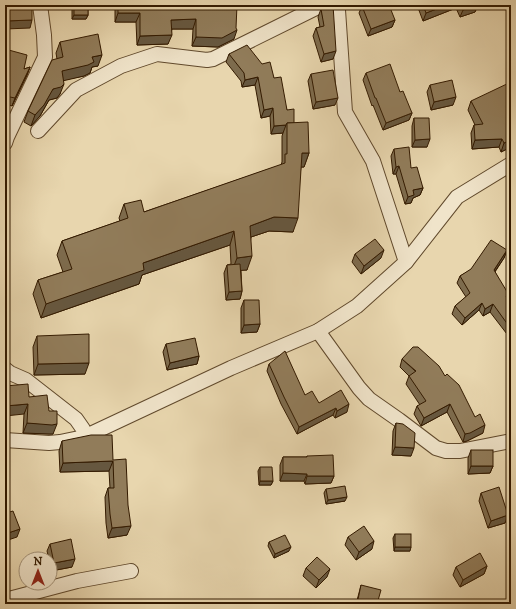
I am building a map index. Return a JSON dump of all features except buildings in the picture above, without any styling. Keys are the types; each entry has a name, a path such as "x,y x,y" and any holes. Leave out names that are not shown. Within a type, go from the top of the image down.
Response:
{"street":[{"path":"5,143 45,57 40,5"},
{"path":"38,131 76,90 121,66 157,54 207,60 213,59 322,5"},
{"path":"336,5 338,10 345,112 373,162 406,262"},
{"path":"5,440 49,443 84,437 231,368 318,331 357,306 406,262 458,198 511,164"},
{"path":"318,331 359,388 369,399 436,448 446,451 460,451 511,441"},
{"path":"5,369 10,373 26,380 61,406 76,419 83,429 84,437"},
{"path":"9,600 77,581 131,571"}]}
